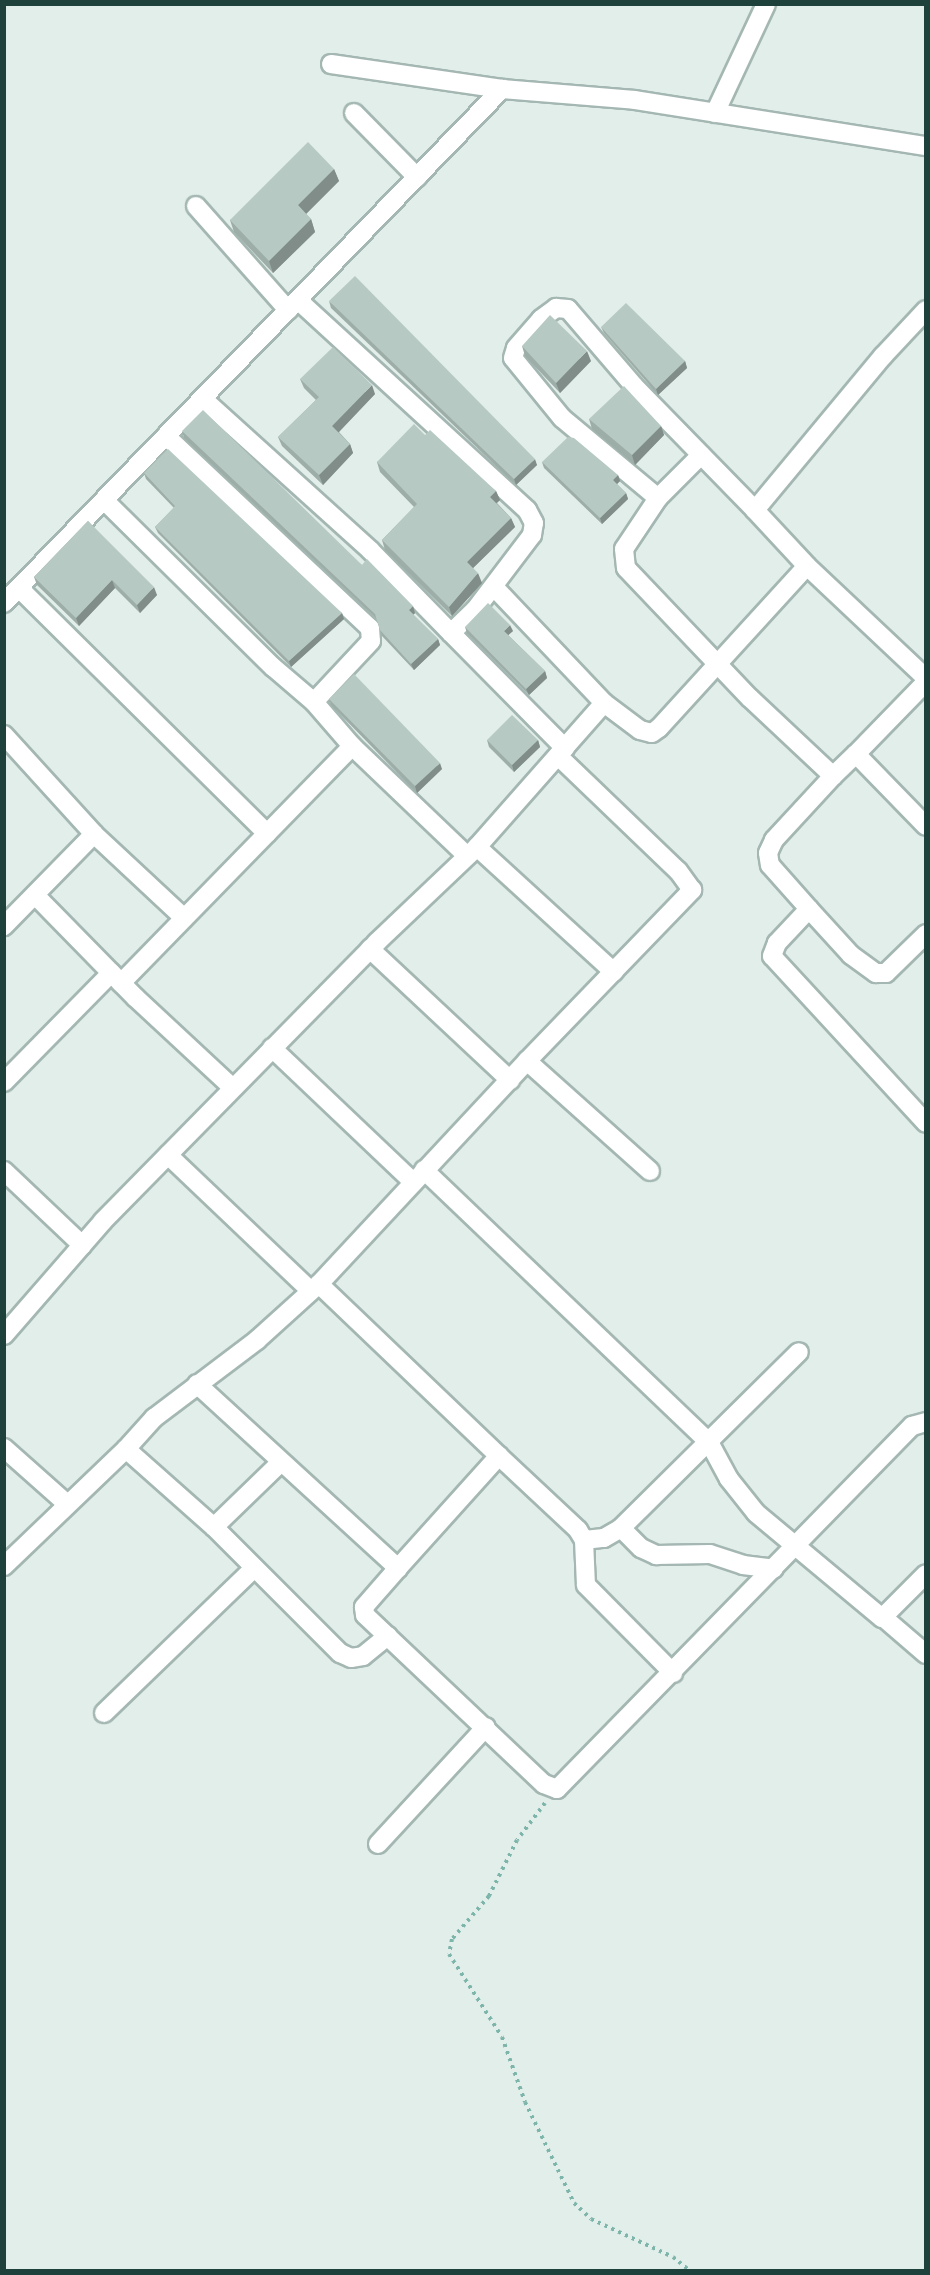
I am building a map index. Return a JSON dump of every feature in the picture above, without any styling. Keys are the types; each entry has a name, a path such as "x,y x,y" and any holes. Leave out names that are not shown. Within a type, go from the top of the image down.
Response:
{"street":[{"path":"715,113 766,4"},
{"path":"331,64 502,89 635,100 926,146"},
{"path":"4,603 502,89"},
{"path":"354,113 417,177"},
{"path":"196,206 293,305 527,510 534,523 532,536 495,588 451,633"},
{"path":"658,498 562,418 513,358 516,348 541,319 556,308 567,309 807,566 926,680 774,840 768,853 770,865 809,909 851,955 876,973 886,972 926,934"},
{"path":"755,510 926,310"},
{"path":"4,1566 126,1449 154,1418 257,1340 315,1287 527,1061 692,890 678,871 561,752 451,633 370,550 203,399"},
{"path":"166,436 370,628 371,641 314,702"},
{"path":"701,455 658,498 624,549 626,568 716,664 833,776"},
{"path":"104,500 273,667 314,702 352,746 614,972"},
{"path":"495,588 604,703 640,730 652,733 807,566"},
{"path":"19,588 267,832"},
{"path":"4,1335 82,1245 168,1155 370,949 472,851 604,703"},
{"path":"4,735 94,834 184,918"},
{"path":"4,1082 184,918 352,746"},
{"path":"856,754 926,826"},
{"path":"4,926 94,834"},
{"path":"35,895 116,978 233,1088"},
{"path":"809,909 773,949 776,964 926,1123"},
{"path":"370,949 510,1080"},
{"path":"272,1048 418,1176 709,1442 741,1497 926,1654"},
{"path":"527,1061 650,1171"},
{"path":"168,1155 499,1456 584,1540 586,1585 673,1673"},
{"path":"4,1172 82,1245"},
{"path":"584,1540 604,1538 621,1528 799,1352"},
{"path":"197,1384 398,1568"},
{"path":"499,1456 364,1607 365,1616 486,1727 544,1784 557,1789 673,1673 912,1426 926,1422"},
{"path":"4,1448 67,1504"},
{"path":"126,1449 214,1527 253,1569 340,1653 351,1658 363,1656 388,1636"},
{"path":"214,1527 281,1462"},
{"path":"621,1528 641,1548 656,1555 710,1554 742,1565 774,1569"},
{"path":"104,1713 253,1569"},
{"path":"884,1618 926,1574"},
{"path":"378,1844 486,1727"}],"path":[{"path":"557,1789 517,1840 500,1880 453,1940 449,1954 502,2037 525,2102 574,2203 591,2219 673,2257 689,2271"}],"building":[{"path":"308,142 334,169 298,205 311,219 269,261 230,220"},
{"path":"355,276 535,459 514,479 329,301"},
{"path":"626,303 685,361 656,389 601,327"},
{"path":"550,315 587,351 556,383 522,346"},
{"path":"333,347 372,385 332,426 350,444 319,475 278,437 319,397 300,379"},
{"path":"624,386 661,426 632,455 589,419"},
{"path":"203,410 362,565 367,559 413,606 409,610 438,639 411,664 380,630 375,614 182,431"},
{"path":"414,424 425,435 430,430 496,491 490,497 511,518 467,562 478,573 449,607 382,540 417,504 377,462"},
{"path":"568,437 574,438 618,475 613,480 626,493 600,518 542,462"},
{"path":"168,449 342,613 289,661 155,527 175,506 144,473"},
{"path":"88,521 154,587 137,605 112,580 76,618 34,577"},
{"path":"488,603 510,625 504,631 545,671 526,689 465,627"},
{"path":"354,674 440,763 415,786 329,699"},
{"path":"512,715 538,740 512,765 487,740"}]}
